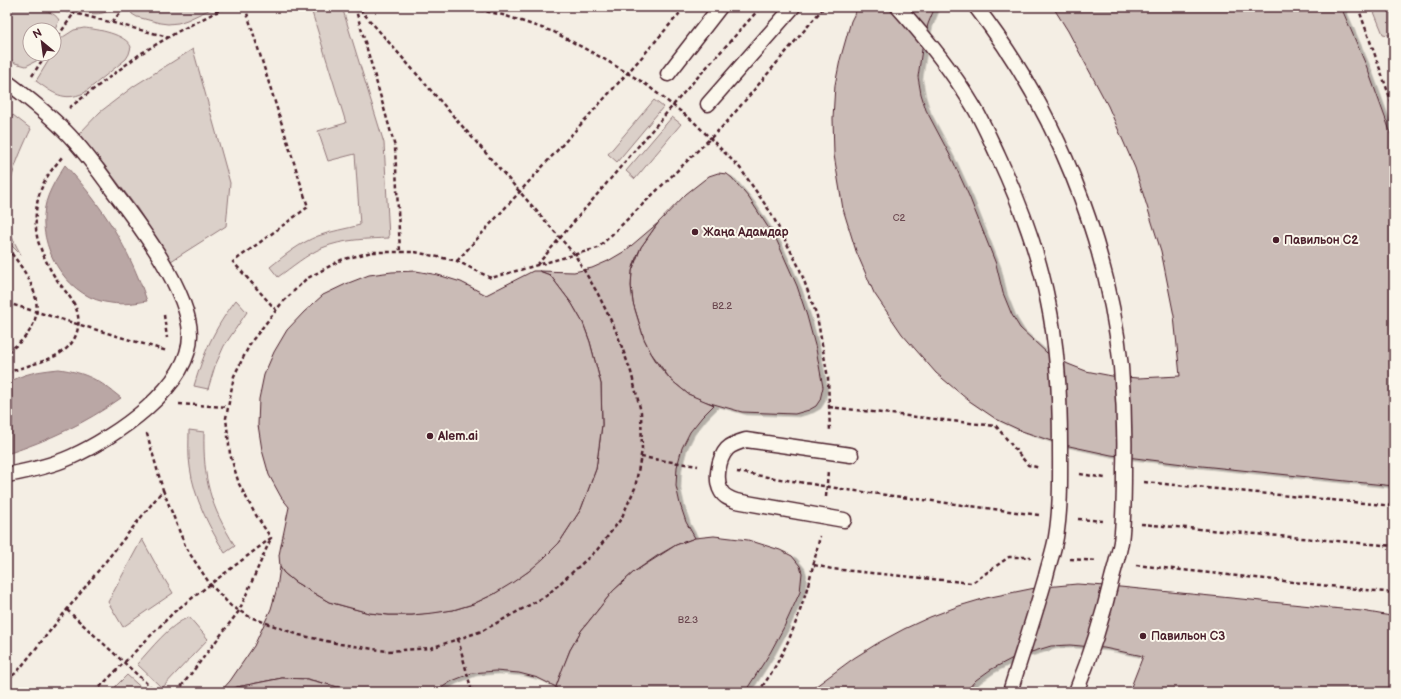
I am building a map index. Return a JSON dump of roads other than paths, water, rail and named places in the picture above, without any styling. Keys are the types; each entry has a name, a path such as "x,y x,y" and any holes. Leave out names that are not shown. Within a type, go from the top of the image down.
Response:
{"lane":[{"path":"668,74 720,7"},
{"path":"708,104 793,7"},
{"path":"898,7 920,31 972,104 1008,177 1025,220 1038,260 1048,302 1054,341 1058,386 1060,499 1056,538 1039,601 1010,692"},
{"path":"976,7 1023,75 1052,130 1077,187 1097,245 1111,306 1121,367 1125,429 1121,543 1104,612 1076,692"},
{"path":"7,82 29,98 65,131 100,172 128,210 168,271 180,295 187,317 190,335 187,354 178,372 166,389 148,407 124,426 100,442 70,457 43,467 7,475"},
{"path":"844,520 726,498 721,491 718,481 719,469 722,458 727,450 737,442 746,440 851,455"}],"place":[{"name":"Жаңа Адамдар","path":"695,232"},
{"name":"Павильон С2","path":"1276,240"},
{"name":"Alem.ai","path":"430,436"},
{"name":"Павильон С3","path":"1143,636"}]}
